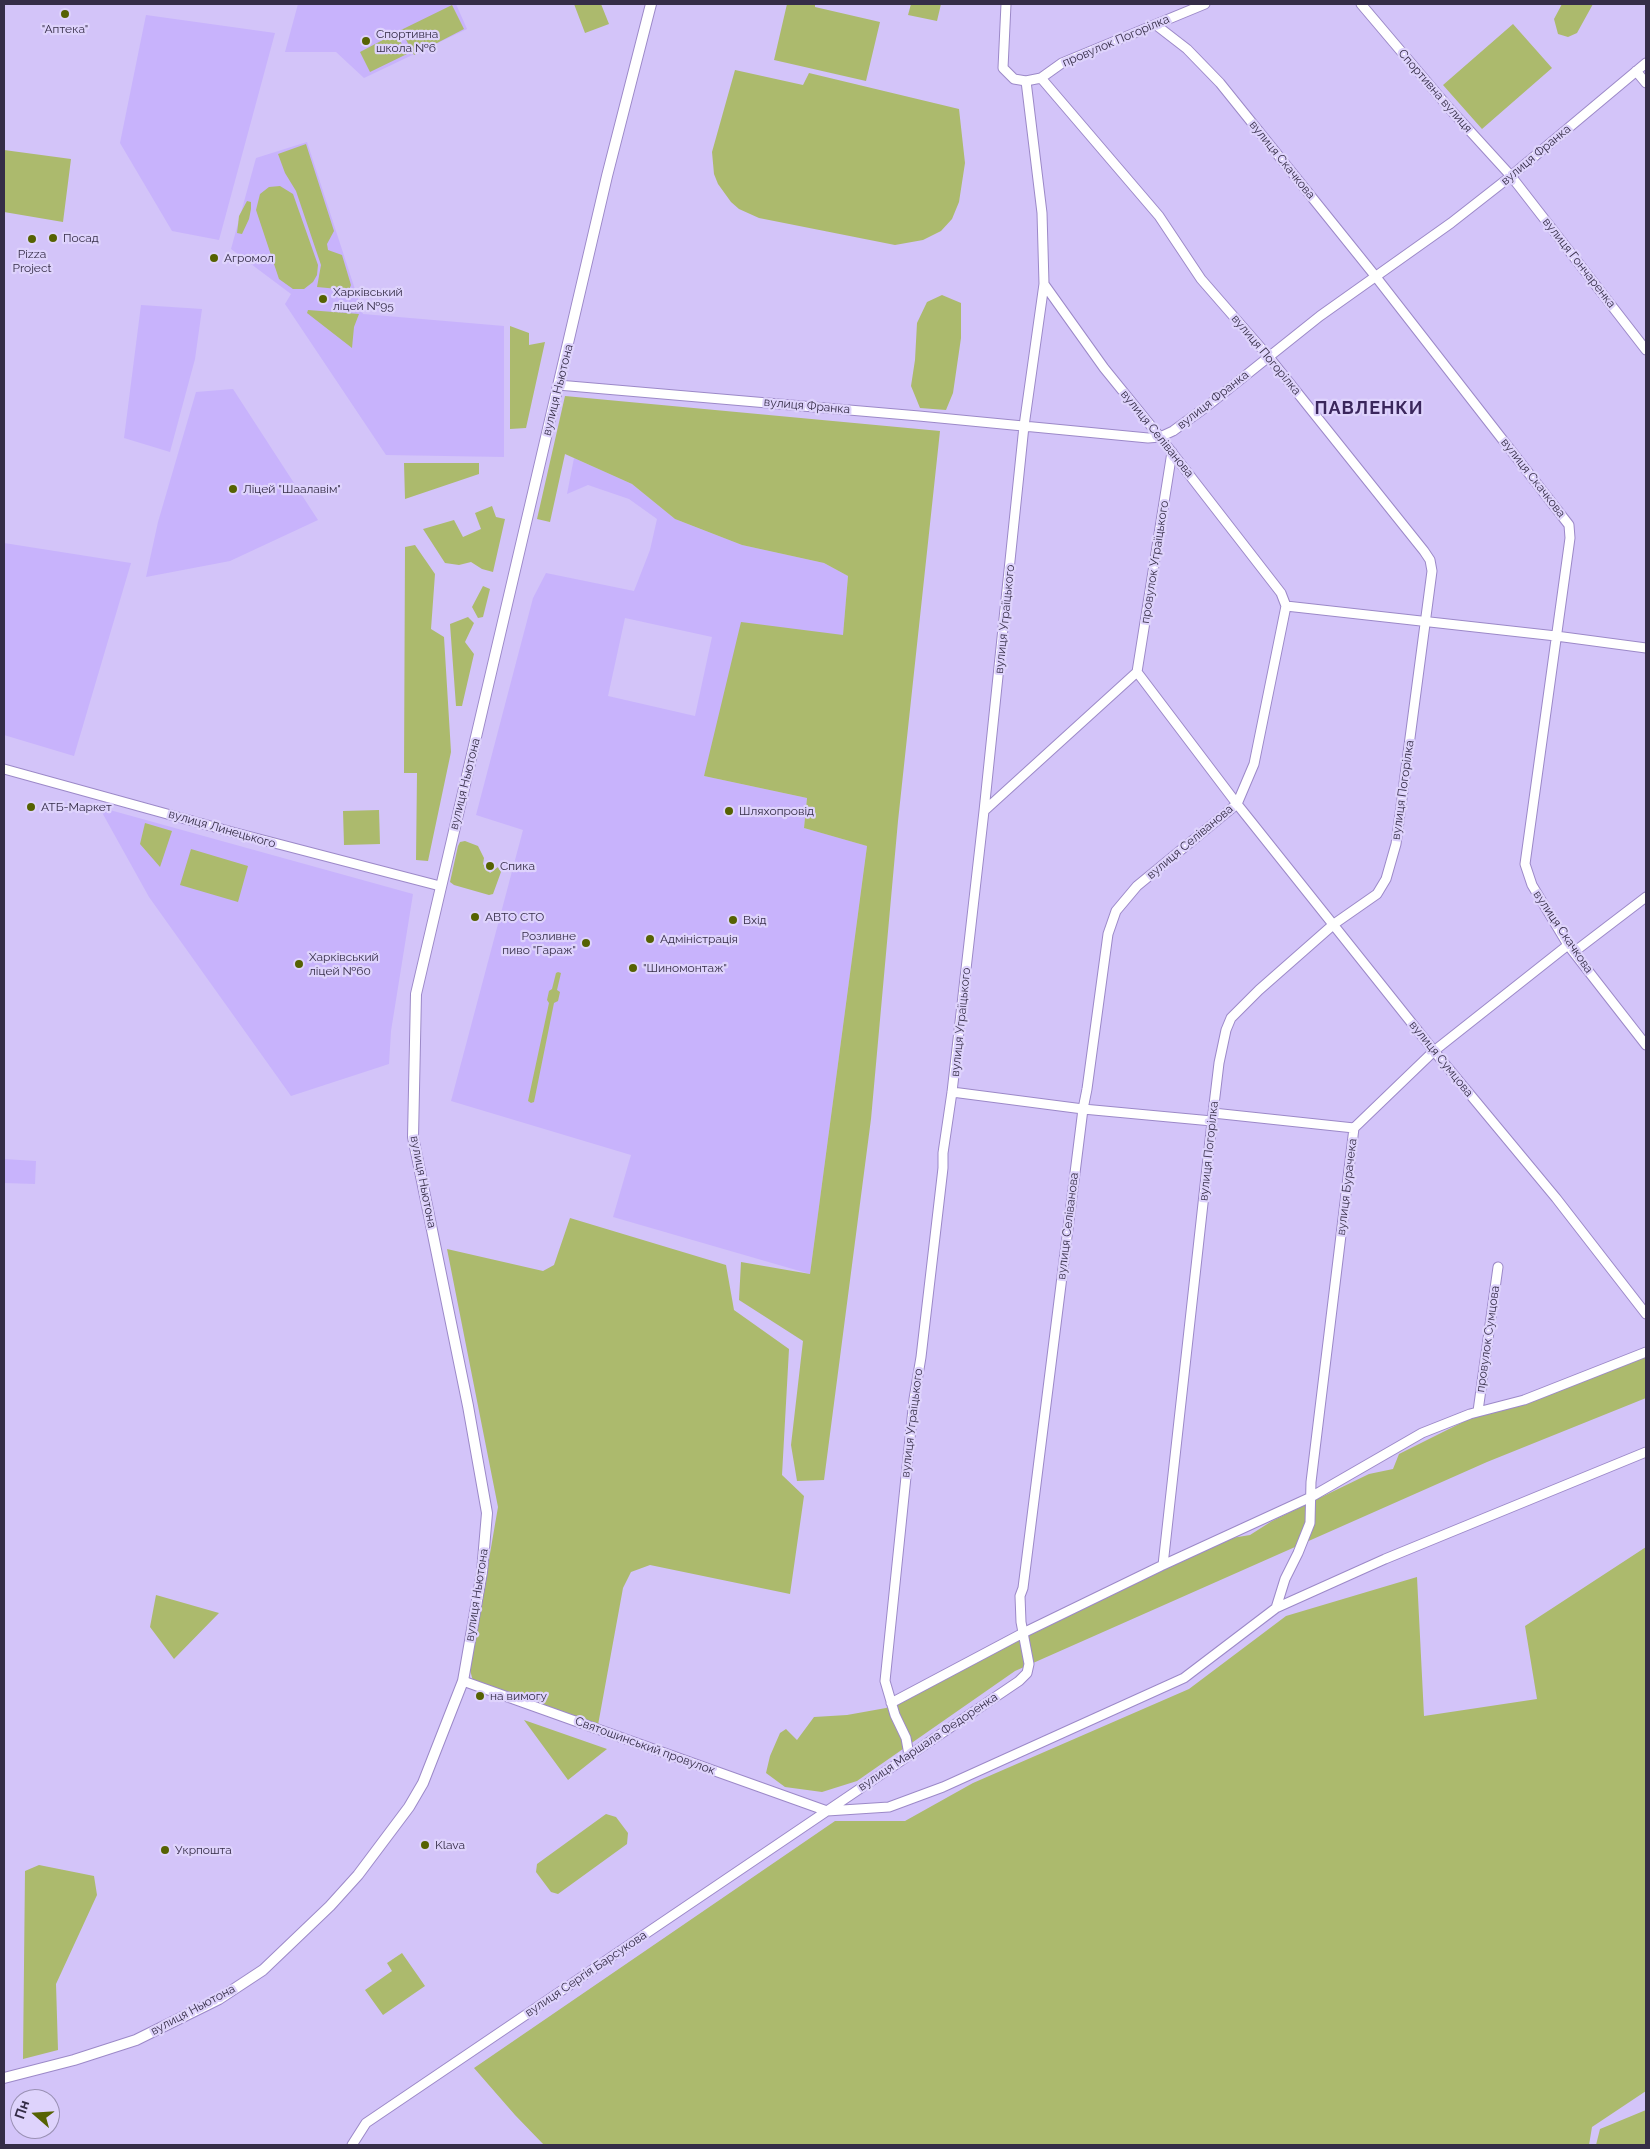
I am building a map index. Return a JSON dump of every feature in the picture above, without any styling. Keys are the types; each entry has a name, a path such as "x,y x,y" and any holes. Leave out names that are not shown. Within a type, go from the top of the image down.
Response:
{"street":[{"name":"вулиця Ньютона","path":"4,2078 74,2060 136,2040 220,1999 264,1970 316,1920 358,1875 409,1807 424,1783 462,1681 482,1572 487,1513 468,1406 413,1137 416,994 607,176 651,4"},
{"path":"1006,4 1003,68 1014,79 1026,81 1042,213 1044,284"},
{"name":"провулок Погорілка","path":"1026,81 1041,78 1062,63 1205,4"},
{"name":"Спортивна вулиця","path":"1361,4 1511,176"},
{"name":"вулиця Скачкова","path":"1156,25 1187,49 1220,83 1376,278 1569,525 1570,538 1525,864 1532,885 1571,948 1646,1045"},
{"name":"вулиця Франка","path":"558,385 1148,438 1160,437 1173,431 1206,407 1320,316 1376,278 1511,176 1646,63"},
{"path":"1636,72 1646,83"},
{"name":"вулиця Погорілка","path":"1041,78 1160,216 1201,280 1268,356 1430,560 1432,571 1427,621 1392,861 1386,878 1377,894 1334,924 1258,990 1231,1018 1226,1030 1219,1063 1163,1566"},
{"name":"вулиця Гончаренка","path":"1511,176 1646,350"},
{"name":"вулиця Уграїцького","path":"909,1755 906,1738 891,1704 884,1681 903,1517 903,1496 944,1168 943,1153 952,1092 984,811 1024,426 1044,284"},
{"name":"вулиця Селіванова","path":"1027,1673 1029,1664 1023,1633 1020,1596 1024,1588 1083,1109 1108,934 1116,911 1137,886 1237,804 1254,764 1286,606 1281,593 1172,452 1104,368 1044,284"},
{"name":"провулок Уграїцького","path":"1137,672 1172,452"},
{"path":"1286,606 1646,648"},
{"path":"984,811 1137,672 1237,804"},
{"name":"вулиця Линецького","path":"4,769 236,833 440,886"},
{"name":"вулиця Сумцова","path":"1237,804 1434,1051 1556,1198 1646,1314"},
{"name":"вулиця Бурачека","path":"1276,1608 1285,1578 1310,1523 1311,1497 1354,1128 1434,1051 1571,948 1646,897"},
{"path":"952,1092 1083,1109 1354,1128"},
{"name":"провулок Сумцова","path":"1478,1411 1498,1267"},
{"path":"891,1704 1023,1633 1311,1497 1422,1433 1478,1411 1524,1400 1646,1352"},
{"path":"827,1811 890,1807 952,1783 1184,1678 1276,1608 1385,1559 1646,1452"},
{"name":"вулиця Маршала Федоренка","path":"827,1811 1019,1681 1027,1673"},
{"name":"Святошинський провулок","path":"462,1681 827,1811"},
{"name":"вулиця Сергія Барсукова","path":"352,2145 366,2123 827,1811"}],"shaded area":[{"name":"Спортивна школа №6","path":"298,4 456,4 467,29 364,78 336,52 285,52"},
{"path":"146,15 275,33 219,240 172,231 120,143"},
{"name":"Харківський ліцей №95","path":"307,142 363,314 504,326 504,457 386,455 285,304 291,294 231,249 256,158"},
{"path":"141,305 202,309 195,359 170,452 124,438"},
{"name":"Ліцей \"Шаалавім\"","path":"233,389 318,520 230,561 146,577 158,522 196,392"},
{"path":"574,458 632,484 675,519 742,545 824,563 848,576 843,635 704,776 807,798 804,828 867,846 810,1274 613,1217 631,1155 451,1101 523,830 476,815 533,598 546,573 634,591 650,550 657,519 629,499 588,485 567,494","holes":["625,618 712,637 695,716 608,696"]},
{"path":"4,543 131,563 74,756 4,735"},
{"name":"Харківський ліцей №60","path":"99,807 413,894 391,1031 389,1064 291,1096 149,897"},
{"path":"4,1159 36,1161 35,1184 4,1183"}],"green space":[{"path":"574,4 601,4 609,24 585,33"},
{"path":"787,4 815,4 815,7 880,22 866,81 774,60"},
{"path":"911,4 941,4 937,21 908,15"},
{"path":"1562,4 1593,4 1577,33 1568,37 1558,34 1554,19"},
{"path":"452,5 464,29 414,55 401,30"},
{"path":"1513,24 1552,68 1482,129 1443,85"},
{"path":"396,33 407,54 370,72 360,52"},
{"path":"735,70 803,85 809,73 959,109 965,163 959,202 952,219 941,231 923,240 895,245 759,218 739,209 731,202 718,184 714,174 712,152"},
{"path":"306,144 334,231 327,244 328,250 342,255 351,285 349,290 317,287 321,265 296,191 285,173 278,154"},
{"path":"4,150 71,159 63,222 4,212"},
{"path":"280,186 293,194 318,265 317,275 313,282 304,289 293,289 279,279 256,210 260,194 269,187"},
{"path":"247,201 251,202 249,219 242,234 237,233 239,216"},
{"path":"942,295 961,303 961,338 953,393 946,410 920,408 911,386 915,360 917,323 927,302"},
{"path":"308,310 359,314 354,327 352,348 307,313"},
{"path":"510,326 529,333 529,345 545,342 526,428 510,429"},
{"path":"565,396 940,431 898,821 871,1119 824,1480 797,1481 791,1445 803,1341 739,1300 741,1262 810,1274 867,846 804,828 807,798 704,776 741,622 843,635 848,576 824,563 742,545 675,519 632,484 565,454 550,522 537,519"},
{"path":"404,463 479,463 479,474 405,499"},
{"path":"492,506 496,517 505,519 493,572 482,569 471,562 459,565 445,563 423,529 454,520 463,537 481,529 475,513"},
{"path":"415,545 435,574 431,629 444,637 451,752 428,861 416,860 417,773 404,773 405,547"},
{"path":"483,586 490,589 483,617 478,618 472,607"},
{"path":"468,617 474,623 465,642 474,654 462,706 456,706 450,624"},
{"path":"379,810 380,844 344,845 343,811"},
{"path":"145,823 172,831 160,867 140,844"},
{"path":"465,841 478,846 484,858 483,864 490,873 498,867 501,872 493,894 489,895 454,885 450,882 458,846 460,842"},
{"path":"191,849 248,866 238,902 180,885"},
{"path":"558,972 561,973 557,990 560,992 558,1001 554,1003 534,1102 531,1103 528,1101 549,1003 547,1000"},
{"path":"570,1218 726,1265 734,1310 789,1349 782,1475 804,1496 790,1594 650,1565 631,1572 623,1588 598,1725 473,1681 470,1670 498,1507 447,1249 543,1271 554,1265"},
{"path":"1646,1357 1646,1398 1487,1462 1015,1671 857,1781 822,1792 785,1787 766,1773 770,1756 780,1733 786,1729 797,1740 814,1717 847,1715 886,1708 967,1663 1061,1617 1232,1538 1250,1535 1272,1521 1369,1474 1393,1469 1399,1454 1467,1420 1531,1402"},
{"path":"1646,1547 1646,2091 1592,2127 1589,2145 544,2145 474,2068 835,1821 905,1821 973,1783 1189,1689 1286,1616 1417,1577 1424,1716 1537,1699 1525,1626"},
{"path":"156,1595 219,1613 174,1659 150,1627"},
{"path":"524,1720 607,1749 568,1780"},
{"path":"606,1814 616,1817 628,1833 627,1844 558,1894 551,1892 536,1872 537,1864"},
{"path":"39,1865 94,1876 97,1895 56,1984 58,2050 23,2059 25,1871"},
{"path":"402,1953 425,1986 383,2015 365,1990 392,1971 387,1963"},
{"path":"1646,2110 1646,2145 1596,2145 1600,2129"}],"place":[{"name":"\"Аптека\"","path":"65,14"},
{"name":"Спортивна школа №6","path":"366,41"},
{"name":"Посад","path":"53,238"},
{"name":"Pizza Project","path":"32,239"},
{"name":"Агромол","path":"214,258"},
{"name":"Харківський ліцей №95","path":"323,299"},
{"name":"Ліцей \"Шаалавім\"","path":"233,489"},
{"name":"АТБ-Маркет","path":"31,807"},
{"name":"Шляхопровід","path":"729,811"},
{"name":"Спика","path":"490,866"},
{"name":"АВТО СТО","path":"475,917"},
{"name":"Вхід","path":"733,920"},
{"name":"Адміністрація","path":"650,939"},
{"name":"Розливне пиво \"Гараж\"","path":"586,943"},
{"name":"Харківський ліцей №60","path":"299,964"},
{"name":"\"Шиномонтаж\"","path":"633,968"},
{"name":"на вимогу","path":"480,1696"},
{"name":"Klava","path":"425,1845"},
{"name":"Укрпошта","path":"165,1850"}],"district":[{"name":"ПАВЛЕНКИ","path":"1369,409"}]}
